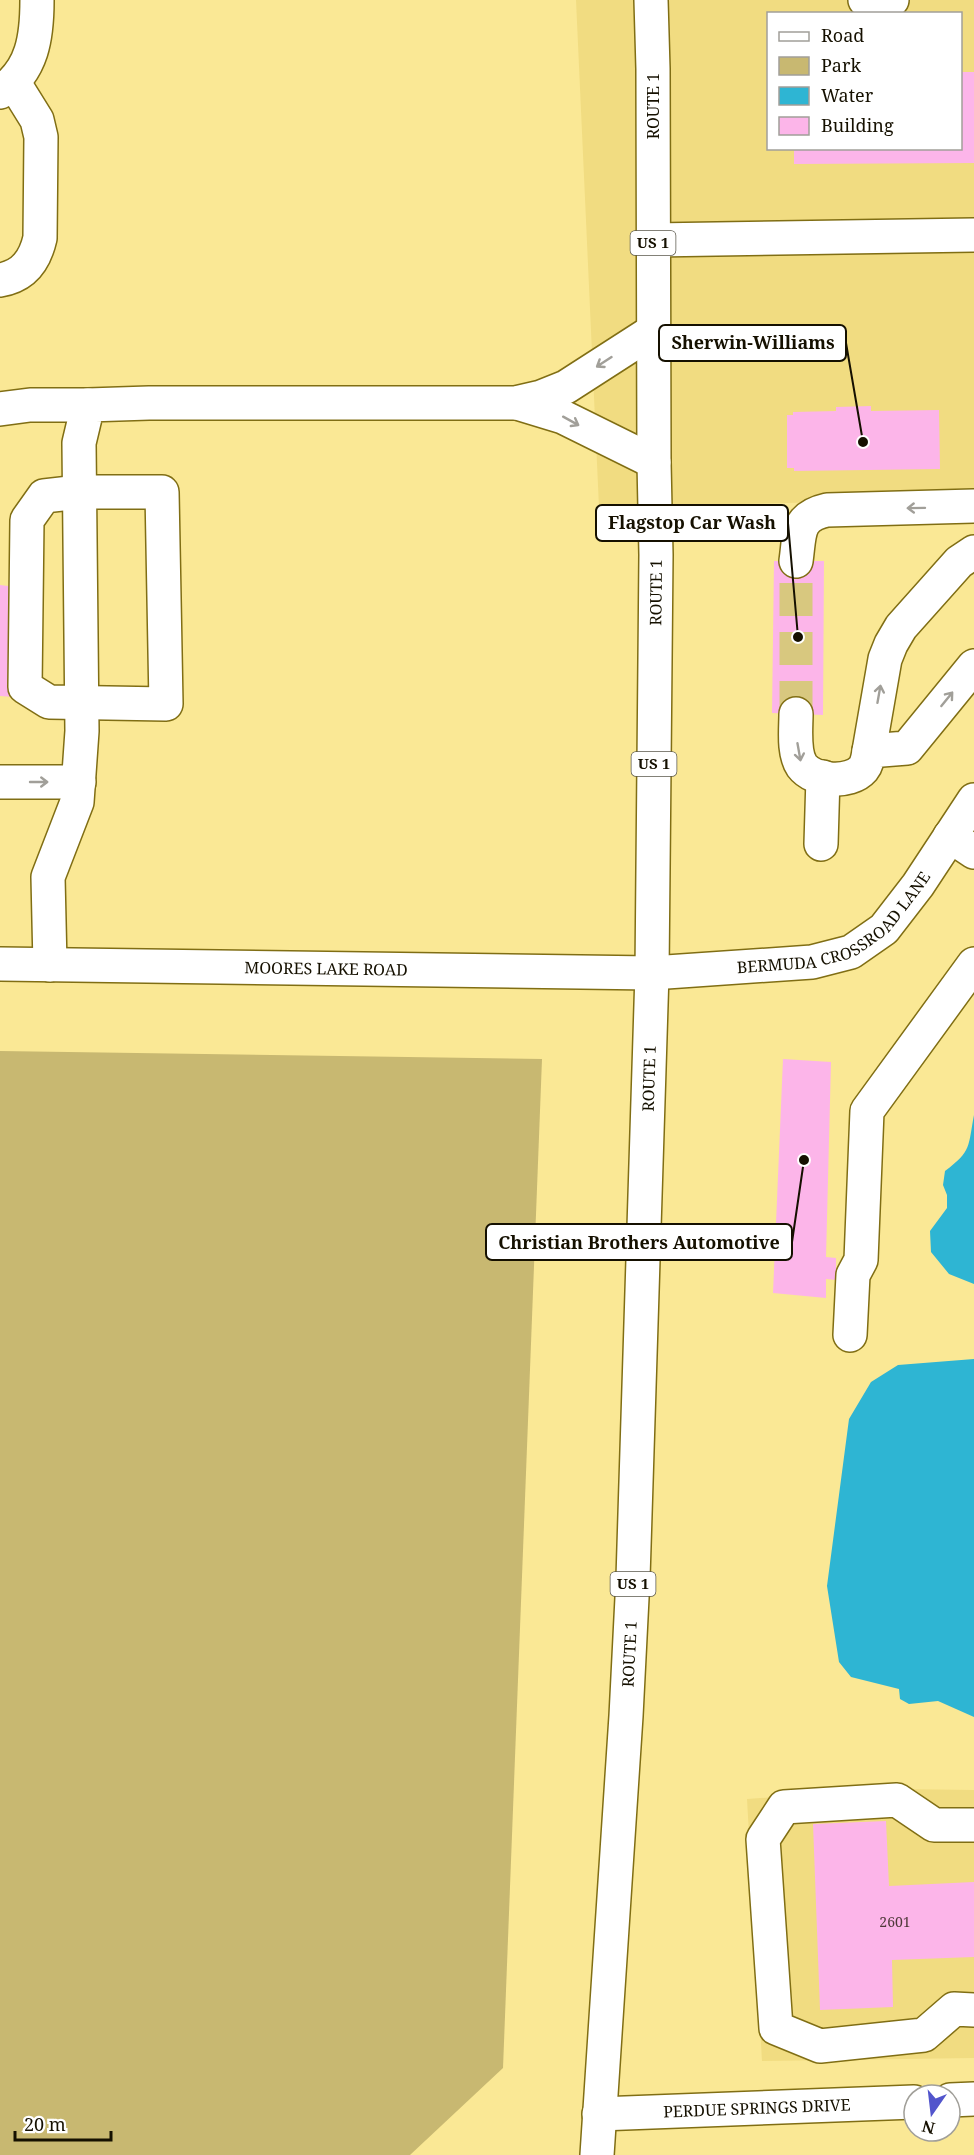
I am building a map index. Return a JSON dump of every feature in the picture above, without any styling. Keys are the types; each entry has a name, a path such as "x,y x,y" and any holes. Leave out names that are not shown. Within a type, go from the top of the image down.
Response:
{"main road":[{"path":"0,280 19,274 29,265 40,238 41,137 37,120 7,87 29,58 37,30 37,0"},
{"name":"ROUTE 1","path":"597,2155 626,1716 632,1590 652,973 656,555 651,0"},
{"path":"866,0 869,2 892,0"},
{"path":"652,240 974,235"},
{"path":"0,409 30,405 149,403 515,402 541,397 566,387 653,332"},
{"path":"515,402 563,417 654,462"},
{"path":"50,965 48,877 77,802 79,782 82,704 79,443 88,405"},
{"path":"79,492 162,492 166,704 49,702 25,687 27,520 44,496 79,492"},
{"path":"796,561 800,526 812,513 827,510 974,506"},
{"path":"795,714 798,754 801,765 808,771 823,777 838,779 850,777 862,770 867,761 885,659 891,644 901,627 959,562 974,552"},
{"path":"869,751 907,748 974,666"},
{"path":"821,844 823,777"},
{"path":"0,782 79,782"},
{"name":"BERMUDA CROSSROAD LANE","path":"652,973 812,962 851,952 884,929 918,885 962,844 974,800"},
{"name":"MOORES LAKE ROAD","path":"0,964 652,973"},
{"path":"850,1335 853,1275 861,1260 867,1111 974,964"},
{"path":"974,1825 934,1825 897,1800 784,1807 763,1839 776,2028 820,2046 924,2035 954,2009 974,2010"},
{"name":"PERDUE SPRINGS DRIVE","path":"599,2114 902,2102"}],"shaded area":[{"path":"576,0 974,0 974,499 599,507"},
{"path":"898,1789 974,1790 974,2058 762,2061 747,1799"}],"green space":[{"path":"0,1051 542,1059 503,2068 410,2155 0,2155"}],"water":[{"path":"974,1115 974,1284 949,1274 931,1252 930,1231 947,1208 947,1195 943,1185 945,1171 964,1153"},
{"path":"974,1359 974,1717 938,1701 909,1704 900,1699 899,1689 851,1677 839,1662 827,1586 849,1419 871,1382 898,1365"}],"building":[{"path":"962,72 974,72 974,163 794,164 794,150 962,150"},
{"path":"871,406 871,411 939,410 940,469 794,471 794,468 787,468 787,415 793,415 793,412 836,411 836,407"},
{"path":"774,561 824,561 823,715 772,713"},
{"path":"0,585 16,587 14,697 0,696"},
{"path":"783,1059 831,1062 826,1257 836,1258 836,1280 826,1279 826,1298 773,1293"},
{"path":"886,1821 889,1886 974,1882 974,1957 892,1960 893,2007 820,2010 813,1824"}],"tunnel":[{"path":"796,561 796,714"}],"place":[{"name":"Sherwin-Williams","path":"863,442"},
{"name":"Flagstop Car Wash","path":"798,637"},
{"name":"Christian Brothers Automotive","path":"804,1160"}]}
